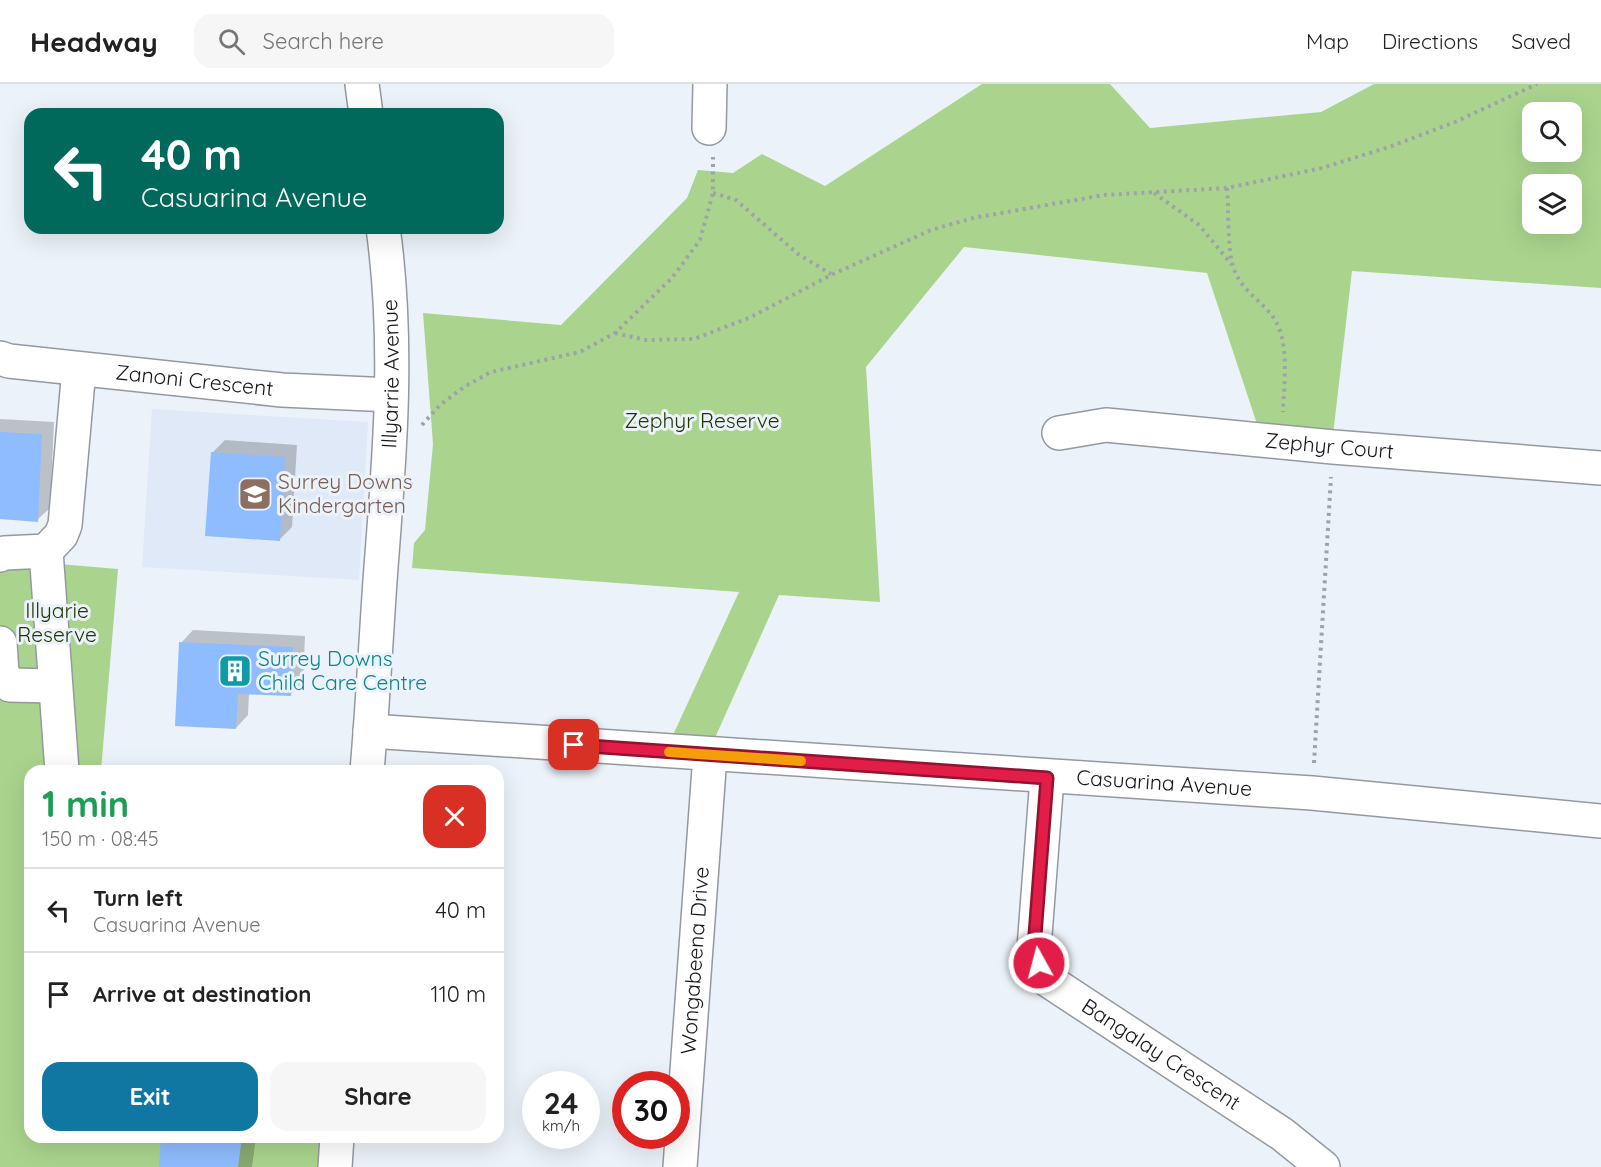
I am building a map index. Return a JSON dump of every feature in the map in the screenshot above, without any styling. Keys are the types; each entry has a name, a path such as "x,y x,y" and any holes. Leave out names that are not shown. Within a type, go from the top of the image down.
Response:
{"street":[{"path":"362,84 365,108"},
{"path":"709,128 710,84"},
{"name":"Illyarrie Avenue","path":"367,765 387,492 393,339 390,279 384,234"},
{"name":"Zanoni Crescent","path":"0,358 9,362 282,390 391,395"},
{"path":"0,555 46,551 61,535 64,525 79,369"},
{"name":"Zephyr Court","path":"1059,433 1106,425 1280,443 1601,468"},
{"path":"46,551 61,765"},
{"path":"0,643 2,673 10,686 54,686"},
{"name":"Casuarina Avenue","path":"370,731 1312,794 1601,821"},
{"name":"Wongabeena Drive","path":"680,1167 710,755"},
{"name":"Bangalay Crescent","path":"1047,778 1034,948 1043,977 1282,1134 1323,1167"},
{"path":"335,1167 337,1143"}],"path":[{"path":"615,333 646,340 694,339 751,317 831,275 931,230 973,218 1104,195 1227,188 1322,168 1389,147 1455,122 1537,84"},
{"path":"416,433 440,405 464,387 491,372 580,352 615,333 672,278 700,240 713,193 714,164 709,128"},
{"path":"1227,188 1232,265"},
{"path":"713,193 736,200 798,254 831,275"},
{"path":"1154,193 1198,225 1232,265 1239,280 1252,296 1272,315 1282,338 1284,378 1280,443"},
{"path":"1312,794 1333,447"}],"shaded area":[{"name":"Surrey Downs Kindergarten","path":"152,409 368,422 359,580 142,567"}],"green space":[{"name":"Zephyr Reserve","path":"982,84 1110,84 1150,128 1321,112 1374,84 1601,84 1601,288 1352,271 1333,435 1257,424 1207,273 964,247 866,367 880,602 779,595 714,740 673,735 739,592 412,568 414,543 425,530 433,444 423,313 561,325 687,198 698,170 733,173 762,154 825,186"},
{"name":"Illyarie Reserve","path":"0,559 118,569 102,765 24,765 24,1143 337,1143 335,1167 0,1167"}],"building":[{"path":"0,432 42,434 38,522 0,519"},
{"path":"211,452 285,457 280,541 205,536"},
{"name":"Surrey Downs Child Care Centre","path":"179,642 293,647 291,696 238,694 236,729 175,726"},
{"path":"161,1143 241,1143 238,1167 159,1167"}],"slow traffic":[{"path":"669,752 801,761"}],"place":[{"name":"Surrey Downs Kindergarten","path":"255,494"},
{"name":"Surrey Downs Child Care Centre","path":"235,671"}],"route":[{"path":"574,745 1047,778 1034,948 1039,963"}]}
